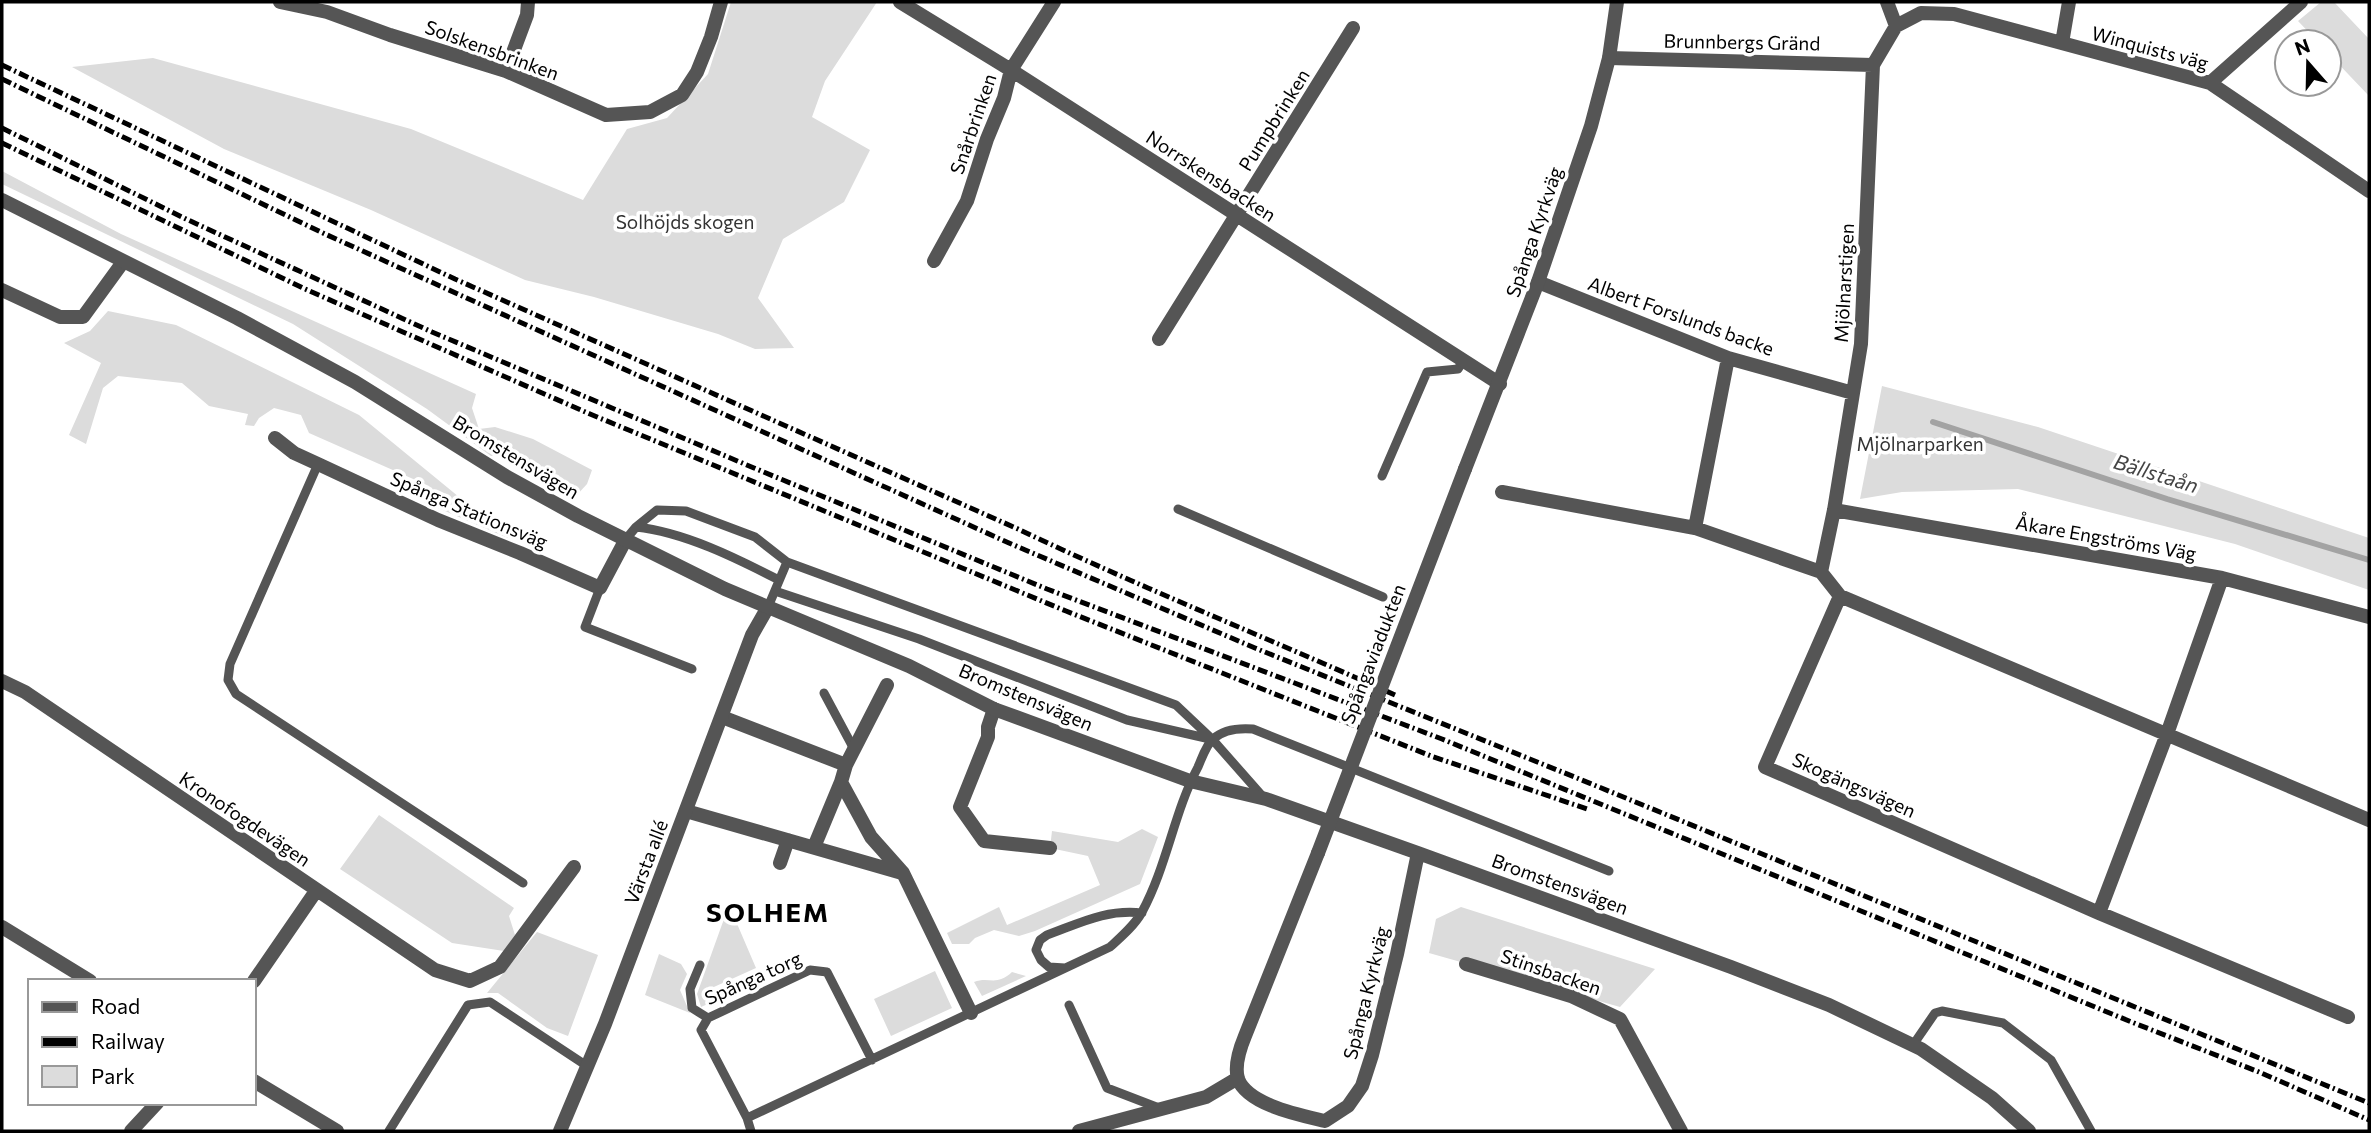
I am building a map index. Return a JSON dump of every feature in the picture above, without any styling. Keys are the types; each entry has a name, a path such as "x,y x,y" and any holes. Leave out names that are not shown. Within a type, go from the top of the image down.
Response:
{"street":[{"name":"Solskensbrinken","path":"279,2 327,12 506,71 606,115 650,112 682,95 697,72 711,37 720,2"},
{"path":"506,71 527,15 528,2"},
{"name":"Norrskensbacken","path":"900,2 1011,70 1500,384"},
{"name":"Snårbrinken","path":"934,261 967,201 987,139 1004,98 1011,70 1054,2"},
{"name":"Spånga Kyrkväg","path":"1465,469 1538,282 1591,126 1609,58 1617,2"},
{"path":"1887,2 1896,26"},
{"path":"2062,43 2069,2"},
{"path":"2210,83 2301,2"},
{"name":"Winquists väg","path":"1896,26 1921,13 1954,14 2210,83 2369,191"},
{"name":"Mjölnarstigen","path":"1821,572 1861,344 1873,65 1896,26"},
{"name":"Pumpbrinken","path":"1159,339 1353,28"},
{"name":"Brunnbergs Gränd","path":"1609,58 1873,65"},
{"name":"Bromstensvägen","path":"2,200 237,318 355,382 507,477 725,589 903,663 994,709 1190,782 1266,799 1829,1004 1913,1045 1966,1078 2029,1131"},
{"path":"2,290 60,317 83,317 123,262"},
{"name":"Albert Forslunds backe","path":"1538,282 1728,358 1853,393"},
{"path":"1695,528 1728,358"},
{"name":"Spånga Stationsväg","path":"275,438 294,453 438,520 600,589"},
{"name":"Spångaviadukten","path":"1238,1078 1237,1061 1245,1036 1465,469"},
{"path":"1502,492 1695,528 1821,572 1840,596 2369,820"},
{"name":"Åkare Engströms Väg","path":"1834,510 2222,578 2369,617"},
{"path":"600,589 626,539"},
{"path":"2099,912 2167,734 2222,578"},
{"name":"Skogängsvägen","path":"1840,596 1765,767 2348,1017"},
{"name":"Värsta allé","path":"560,1131 752,635 768,607"},
{"name":"Kronofogdevägen","path":"2,681 25,692 435,970 470,981 500,967 574,867"},
{"path":"814,847 846,765 887,685"},
{"path":"994,709 988,737 960,807 984,841 1049,848"},
{"path":"722,717 846,765"},
{"path":"841,782 871,837 903,873 971,1013"},
{"path":"686,810 903,873"},
{"path":"780,863 788,840"},
{"name":"Spånga Kyrkväg","path":"1238,1078 1247,1092 1262,1102 1324,1126 1348,1106 1362,1086 1373,1055 1418,853"},
{"path":"255,979 316,891"},
{"path":"2,927 87,979"},
{"name":"Stinsbacken","path":"1466,964 1571,996 1620,1018 1681,1131"},
{"path":"1079,1131 1206,1097 1238,1078"},
{"path":"256,1082 337,1131"},
{"path":"131,1131 155,1105"}],"lane":[{"path":"1382,476 1427,372 1458,369 1463,361"},
{"path":"318,464 230,664 228,680 236,694 523,883"},
{"path":"1178,509 1383,597"},
{"path":"626,539 657,510 686,510 755,537 787,562 1176,705 1212,739 1266,799"},
{"path":"636,527 656,529 738,559 779,580"},
{"path":"768,607 787,562"},
{"path":"600,589 585,627 692,669"},
{"path":"775,591 919,639 1127,720 1212,739"},
{"path":"824,693 854,749"},
{"path":"747,1118 1110,947 1142,913 1190,782 1212,739 1229,730 1254,729 1609,871"},
{"path":"1066,968 1049,967 1041,960 1037,950 1040,940 1100,915 1121,911 1142,913"},
{"path":"700,965 691,989 692,1008 708,1018"},
{"name":"Spånga torg","path":"751,1131 747,1118 701,1030 708,1018 810,970 827,972 872,1060"},
{"path":"389,1131 468,1006 490,1002 587,1066"},
{"path":"1069,1005 1107,1088 1160,1109"},
{"path":"1913,1045 1935,1013 1942,1011 2003,1023 2052,1060 2091,1131"}],"green space":[{"name":"Solhöjds skogen","path":"731,2 877,2 825,81 812,117 870,150 844,202 783,239 758,298 794,348 755,349 718,334 594,297 525,280 371,210 224,149 72,67 153,58 411,129 583,200 627,129 667,118 708,74"},
{"path":"2321,2 2334,2 2369,39 2369,96 2343,69 2343,28 2305,28 2298,21"},
{"path":"2,171 121,234 476,394 472,408 479,429 495,427 533,439 592,470 587,484 576,496 504,455 491,456 427,409 293,324 2,184"},
{"path":"108,311 176,325 359,415 481,515 510,532 508,538 424,502 429,486 309,433 301,415 274,408 259,418 254,426 245,425 248,414 209,406 182,383 118,376 103,388 86,444 69,435 101,363 64,343 90,331"},
{"name":"Mjölnarparken","path":"1882,386 2038,427 2369,538 2369,590 2235,544 2018,489 1902,492 1860,499"},
{"path":"379,815 514,908 509,916 515,935 504,951 452,943 340,869"},
{"path":"1142,829 1158,837 1140,884 1035,931 1019,936 994,930 975,938 969,944 952,944 947,933 999,907 1007,925 1100,885 1088,856 1050,848 1052,831 1118,842"},
{"path":"729,905 756,968 705,991 710,1003 701,1007 697,994"},
{"path":"1461,907 1655,969 1620,1007 1429,953 1436,919"},
{"path":"537,932 598,955 568,1036 547,1028 498,993 487,993"},
{"path":"659,954 681,964 687,974 680,990 690,1013 645,995"},
{"path":"935,971 952,1008 891,1036 874,999"},
{"path":"1012,972 1026,976 982,996 974,982 1001,979"}],"waterway":[{"name":"Bällstaån","path":"1933,422 2167,499 2369,560"}],"railway":[{"path":"2,65 455,279 1395,695"},
{"path":"2,79 325,234 1009,543 1255,648 2369,1103"},
{"path":"2,128 186,219 432,332 754,468 1047,589 1442,739 2259,1072 2369,1120"},
{"path":"2,143 305,289 590,414 1066,611 1431,756 1587,809"}],"district":[{"name":"SOLHEM","path":"768,913"}]}
